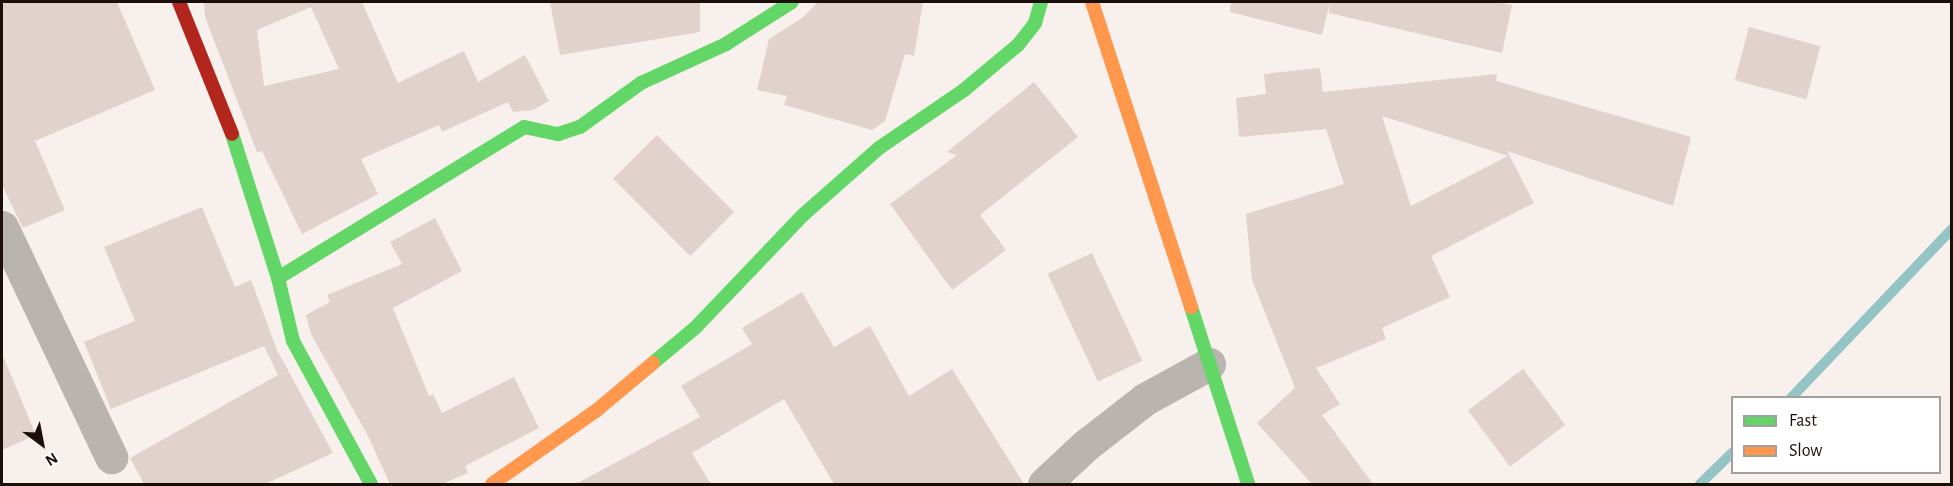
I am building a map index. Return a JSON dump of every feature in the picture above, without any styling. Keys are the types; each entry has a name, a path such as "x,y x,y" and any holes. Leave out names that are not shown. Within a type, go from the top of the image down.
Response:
{"street":[{"path":"179,2 222,105 278,278 293,342 371,484"},
{"path":"278,278 524,127 558,134 580,127 641,83 726,44 792,2"},
{"path":"492,484 597,410 696,327 803,215 879,148 964,90 1018,45 1035,22 1041,2"},
{"path":"1092,2 1248,484"},
{"path":"2,227 11,272 111,457"},
{"path":"1044,484 1086,445 1145,399 1209,364"}],"building":[{"path":"2,2 117,2 155,90 35,141 65,210 23,228 2,185"},
{"path":"204,2 362,2 398,83 464,51 478,82 525,55 549,101 533,110 513,112 508,102 442,132 439,125 361,159 378,194 302,234 262,151 257,152 205,17","holes":["311,7 339,69 264,86 257,30"]},
{"path":"550,2 700,2 700,32 560,55"},
{"path":"818,2 923,2 914,56 905,54 885,121 872,130 784,105 787,96 757,90 769,39 802,18"},
{"path":"1231,2 1330,2 1322,35 1230,12"},
{"path":"1330,2 1495,2 1512,5 1502,53 1329,13"},
{"path":"1749,27 1820,46 1806,99 1735,80"},
{"path":"1320,68 1323,92 1497,74 1496,81 1691,137 1673,206 1507,151 1534,203 1431,256 1450,297 1382,328 1386,339 1316,368 1340,404 1322,415 1373,484 1312,484 1257,423 1295,388 1252,280 1246,214 1344,184 1326,129 1239,137 1236,98 1266,94 1264,74","holes":["1382,116 1508,156 1411,206"]},
{"path":"1034,82 1078,137 980,215 1006,250 952,290 890,204 957,155 947,152"},
{"path":"657,135 734,212 690,256 613,179"},
{"path":"202,207 235,287 251,280 277,350 333,453 265,484 144,484 130,458 278,375 264,346 111,409 84,342 135,321 104,247"},
{"path":"435,218 462,271 393,308 429,396 433,394 442,413 514,377 539,428 465,466 468,473 442,484 390,484 368,436 311,334 306,315 330,302 327,295 402,264 390,242"},
{"path":"1092,253 1142,361 1098,382 1048,274"},
{"path":"802,292 834,347 870,326 909,396 952,369 1024,484 834,484 784,399 692,453 711,484 576,484 700,417 681,386 752,344 742,328"},
{"path":"2,354 36,435 2,450"},
{"path":"1523,369 1565,425 1510,466 1468,411"}],"waterway":[{"path":"1793,396 1952,229"},
{"path":"1700,484 1731,454"}],"traffic: fast":[{"path":"278,278 524,127 558,134 580,127 641,83 726,44 792,2"},
{"path":"653,363 696,327 803,215 879,148 964,90 1018,45 1035,23 1041,2"},
{"path":"232,134 278,278 293,341 371,484"},
{"path":"1191,307 1248,484"}],"traffic: slow":[{"path":"1092,2 1191,307"},
{"path":"492,484 597,410 653,363"}],"traffic: jam":[{"path":"179,2 232,134"}]}
